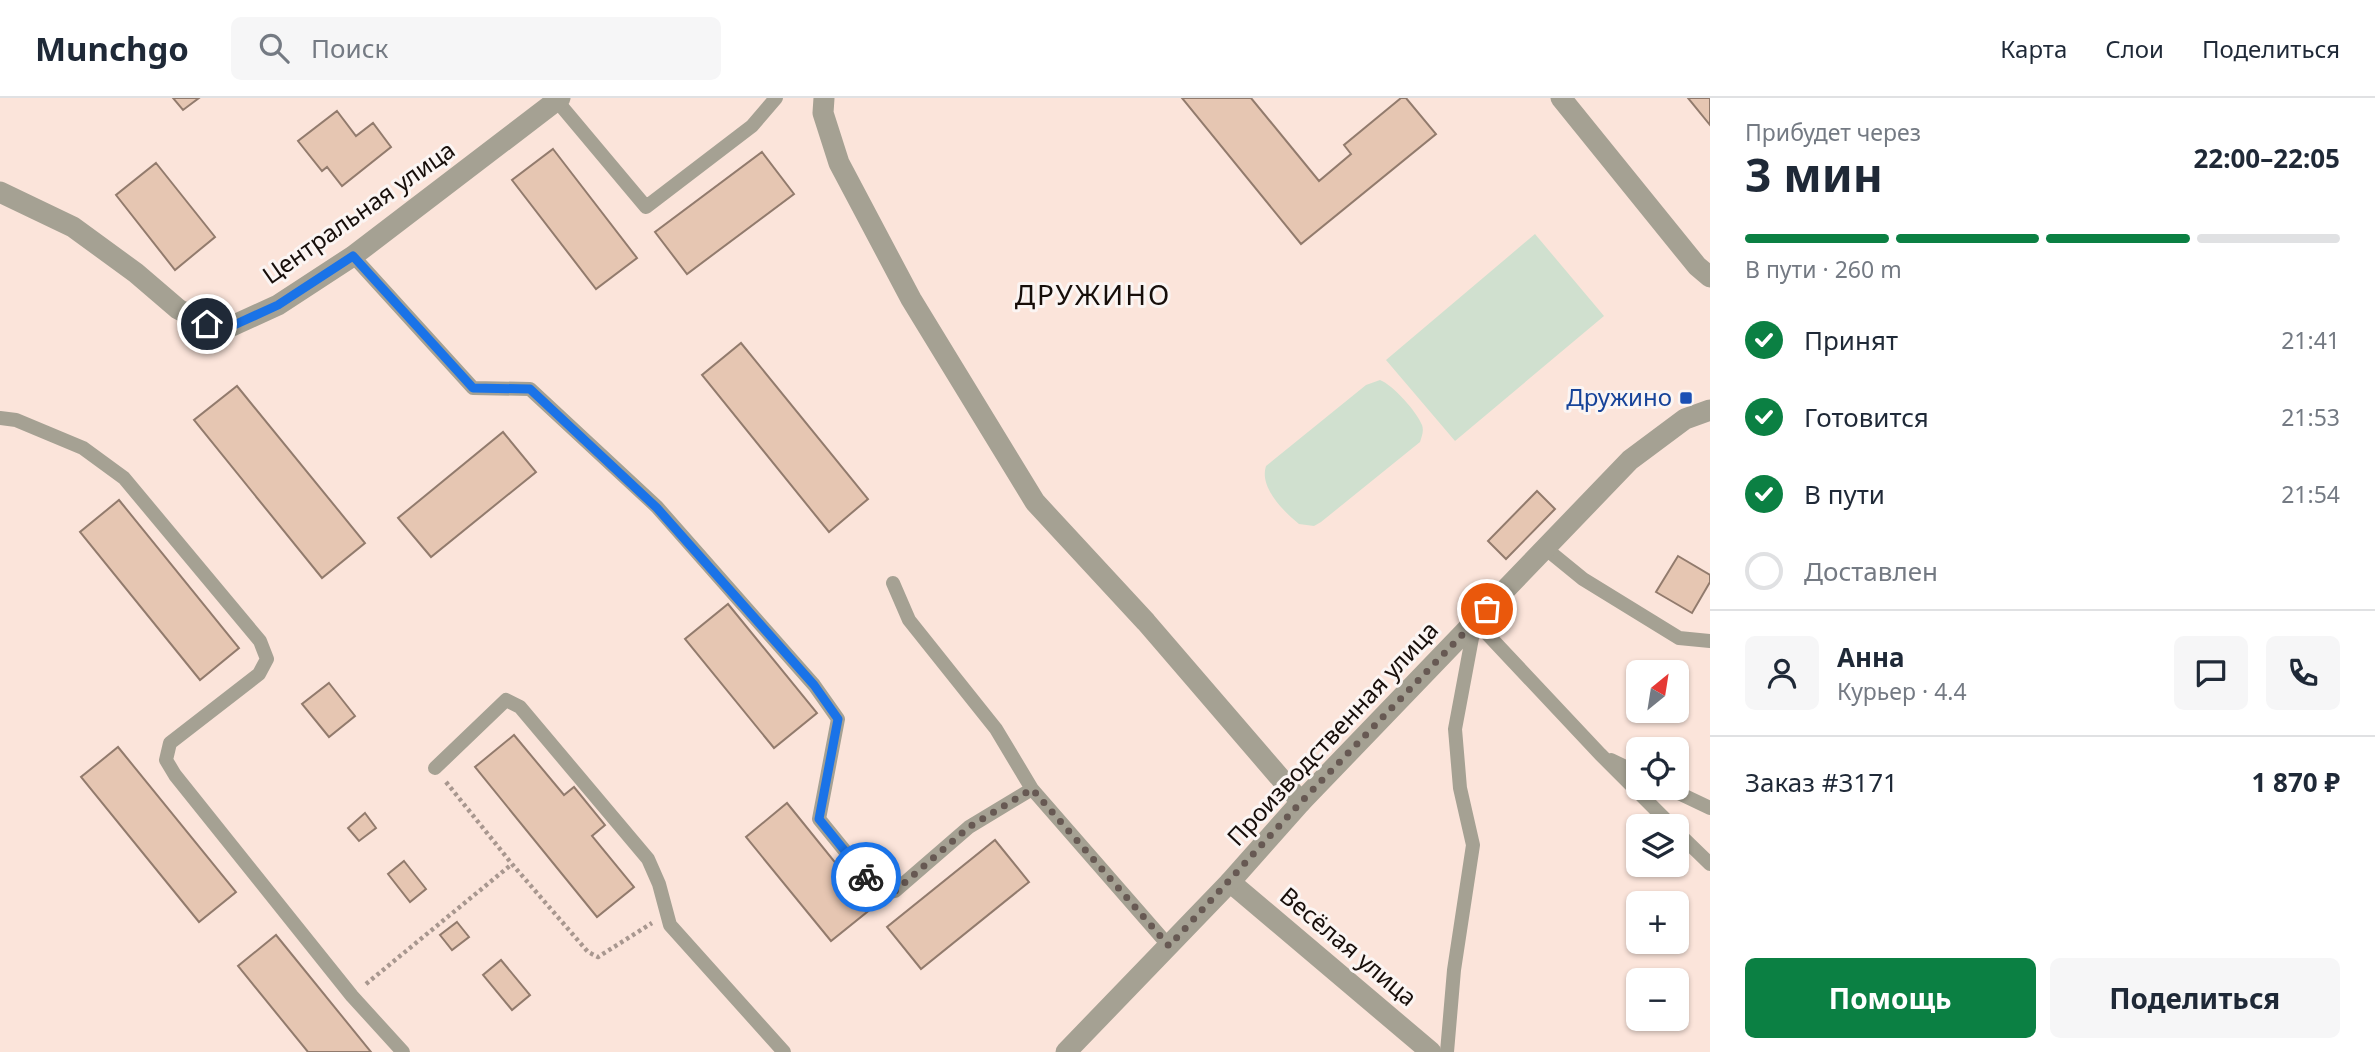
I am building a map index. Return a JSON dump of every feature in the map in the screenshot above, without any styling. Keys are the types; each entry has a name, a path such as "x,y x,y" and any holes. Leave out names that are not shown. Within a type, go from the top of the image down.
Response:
{"street":[{"path":"824,98 823,113 839,163 911,299 1035,502 1146,622 1301,802"},
{"path":"1561,98 1697,266 1710,277"},
{"name":"Центральная улица","path":"0,192 73,227 136,273 178,309 207,324 232,326 278,305 353,256 558,99"},
{"name":"Производственная улица","path":"1066,1052 1230,882 1301,802 1630,460 1685,419 1710,410"},
{"name":"Весёлая улица","path":"1230,882 1431,1052"}],"lane":[{"path":"558,99 646,207 752,126 776,98"},
{"path":"353,256 473,388 530,389 648,498 814,685 838,719 819,819 880,894 895,891 969,827 1032,789"},
{"path":"0,418 16,421 83,448 124,478 260,641 267,659 258,674 170,743 166,760 352,996 403,1052"},
{"path":"1545,548 1583,579 1679,638 1710,641"},
{"path":"893,583 909,620 996,729 1032,789 1169,946"},
{"path":"1475,621 1660,814"},
{"path":"1447,1052 1454,970 1473,845 1460,788 1455,729 1475,621"},
{"path":"435,768 506,700 520,707 648,859 659,884 670,925 779,1050"},
{"path":"1600,754 1626,767"},
{"path":"1689,798 1710,808"},
{"path":"1689,844 1710,864"}],"path":[{"path":"435,768 512,864 588,952 598,957 667,913"},
{"path":"352,996 512,864"}],"green space":[{"path":"1535,234 1604,316 1455,441 1386,360"},
{"path":"1380,380 1410,406 1422,425 1420,442 1321,522 1314,526 1299,524 1269,490 1266,466 1366,385"}],"building":[{"path":"173,98 199,98 183,110"},
{"path":"1182,98 1251,98 1319,181 1351,154 1344,145 1401,98 1406,98 1436,134 1301,244"},
{"path":"1688,98 1710,98 1710,125"},
{"path":"337,111 356,136 373,123 391,147 342,186 327,167 322,171 298,141"},
{"path":"553,149 637,258 596,289 512,180"},
{"path":"762,152 794,194 687,274 655,232"},
{"path":"156,163 215,237 175,270 116,195"},
{"path":"741,343 868,499 829,532 702,375"},
{"path":"237,386 365,543 322,578 194,420"},
{"path":"503,432 536,472 431,557 398,518"},
{"path":"1537,491 1555,509 1506,559 1488,541"},
{"path":"119,500 239,648 200,680 80,532"},
{"path":"1678,556 1710,575 1710,582 1692,613 1656,592"},
{"path":"728,604 817,713 774,748 685,639"},
{"path":"329,683 355,716 329,737 302,704"},
{"path":"514,735 564,795 574,787 605,825 592,836 634,887 597,917 475,767"},
{"path":"118,747 236,892 199,922 81,777"},
{"path":"787,803 872,908 831,941 746,837"},
{"path":"365,813 376,828 359,841 348,828"},
{"path":"995,840 1029,882 921,969 887,927"},
{"path":"404,861 426,889 410,902 388,874"},
{"path":"457,922 469,937 452,950 440,935"},
{"path":"276,935 371,1052 308,1052 238,966"},
{"path":"501,960 530,995 512,1010 483,975"}],"way so far":[{"path":"866,877 880,894 895,891 969,827 1032,789 1169,946 1301,802 1487,609"}],"place":[{"name":"Дружино","path":"1686,398"}],"district":[{"name":"ДРУЖИНО","path":"1093,295"}],"route":[{"path":"207,324 232,326 278,305 353,256 473,388 530,389 657,508 814,685 838,719 819,819 866,877"}]}
